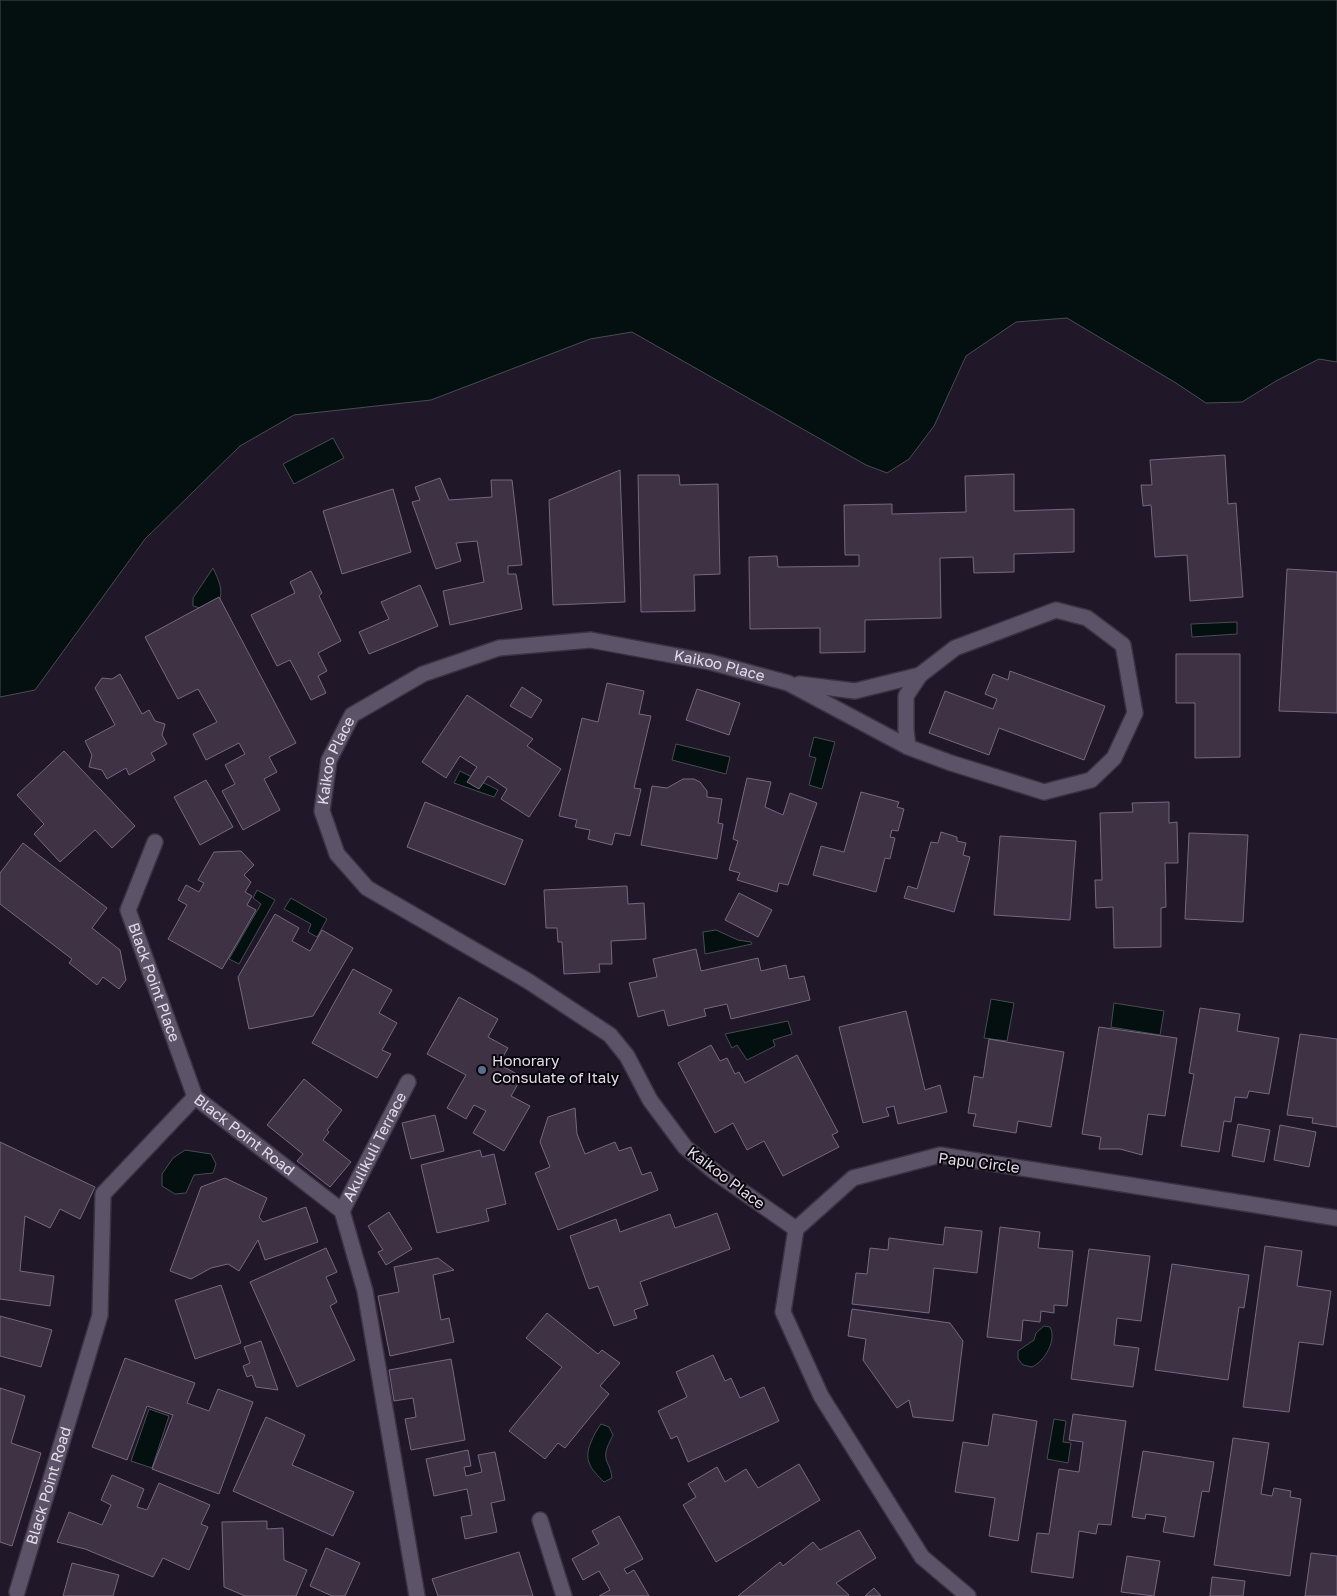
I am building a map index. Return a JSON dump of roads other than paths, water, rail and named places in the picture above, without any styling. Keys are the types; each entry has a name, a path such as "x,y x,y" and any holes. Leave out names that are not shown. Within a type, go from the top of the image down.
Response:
{"street":[{"name":"Kaikoo Place","path":"796,1229 716,1173 685,1147 650,1100 627,1056 610,1035 528,980 367,888 337,854 322,811 329,760 352,715 424,674 499,648 591,640 710,662 788,683 908,747 951,763 1044,792 1091,780 1114,758 1135,713 1123,645 1087,618 1056,610 955,648 920,675 906,696 908,747"},
{"path":"788,683 855,691 920,675"},
{"name":"Black Point Place","path":"155,842 128,910 195,1097"},
{"name":"Akulikuli Terrace","path":"342,1211 408,1082"},
{"name":"Black Point Road","path":"17,1592 100,1315 102,1194 195,1097 342,1211"},
{"name":"Papu Circle","path":"796,1229 853,1178 940,1155 1337,1218"},
{"path":"342,1211 365,1291 417,1596"},
{"path":"796,1229 783,1312 821,1396 922,1557 968,1596"},
{"path":"540,1520 564,1596"}],"place":[{"name":"Honorary Consulate of Italy","path":"482,1070"}]}
